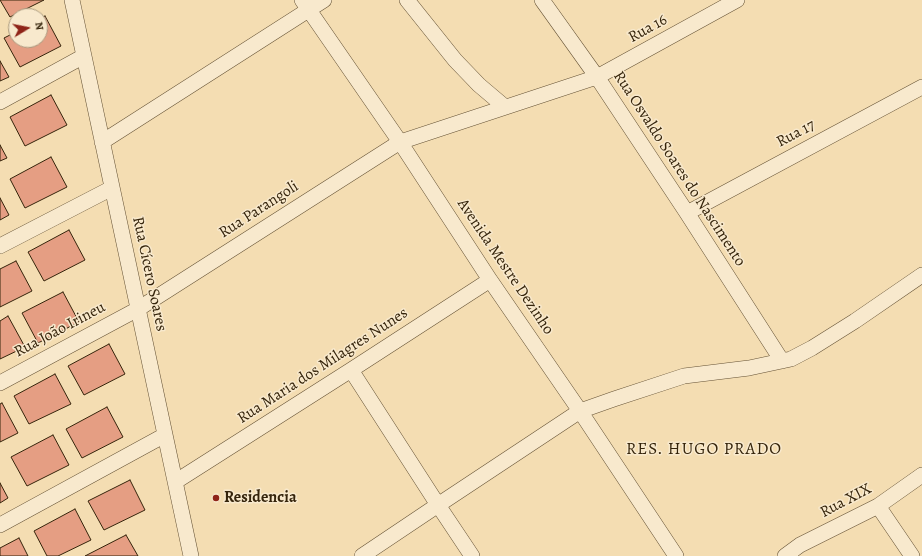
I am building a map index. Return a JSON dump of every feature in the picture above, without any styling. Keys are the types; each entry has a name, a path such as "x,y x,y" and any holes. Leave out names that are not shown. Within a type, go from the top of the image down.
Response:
{"street":[{"name":"Rua Cícero Soares","path":"72,0 191,556"},
{"path":"102,142 305,5 324,0"},
{"path":"407,0 455,60 479,85 505,108"},
{"name":"Rua Osvaldo Soares do Nascimento","path":"542,0 597,77 688,213 782,361"},
{"name":"Rua 16","path":"505,108 597,77 737,0"},
{"name":"Avenida Mestre Dezinho","path":"305,5 400,142 490,280 580,411 676,556"},
{"path":"0,102 84,56"},
{"name":"Rua 17","path":"688,213 922,87"},
{"name":"Rua Parangoli","path":"138,309 400,142 505,108"},
{"path":"0,246 112,188"},
{"path":"362,556 580,411 684,376 749,368 791,359 812,348 855,321 922,275"},
{"name":"Rua Maria dos Milagres Nunes","path":"175,482 490,280"},
{"name":"Rua João Irineu","path":"0,383 138,309"},
{"path":"351,370 472,556"},
{"path":"0,526 165,435"},
{"name":"Rua XIX","path":"785,556 800,545 878,506 922,475"},
{"path":"878,506 912,556"}],"building":[{"path":"0,0 44,0 28,8 8,8 8,14"},
{"path":"48,22 61,46 20,67 10,48 48,48"},
{"path":"8,36 8,45 4,38"},
{"path":"0,61 9,77 0,81"},
{"path":"51,95 67,125 25,146 10,117"},
{"path":"0,145 7,158 0,161"},
{"path":"51,157 67,187 25,208 10,179"},
{"path":"0,198 9,215 0,220"},
{"path":"69,230 85,260 44,281 28,252"},
{"path":"16,261 32,291 0,307 0,269"},
{"path":"63,292 79,322 38,343 22,313"},
{"path":"8,316 25,347 0,359 0,321"},
{"path":"109,344 125,374 84,395 68,366"},
{"path":"55,374 71,404 29,424 14,396"},
{"path":"2,403 18,433 0,442 0,404"},
{"path":"107,407 123,437 82,458 66,429"},
{"path":"53,435 69,465 27,486 11,457"},
{"path":"130,480 145,510 104,530 88,501"},
{"path":"0,483 8,498 0,503"},
{"path":"75,509 91,540 58,556 47,556 34,531"},
{"path":"126,535 138,556 85,556"},
{"path":"19,538 28,556 0,556 0,548"}],"place":[{"name":"Residencia","path":"216,498"}],"district":[{"name":"RES. HUGO PRADO","path":"704,450"}]}
